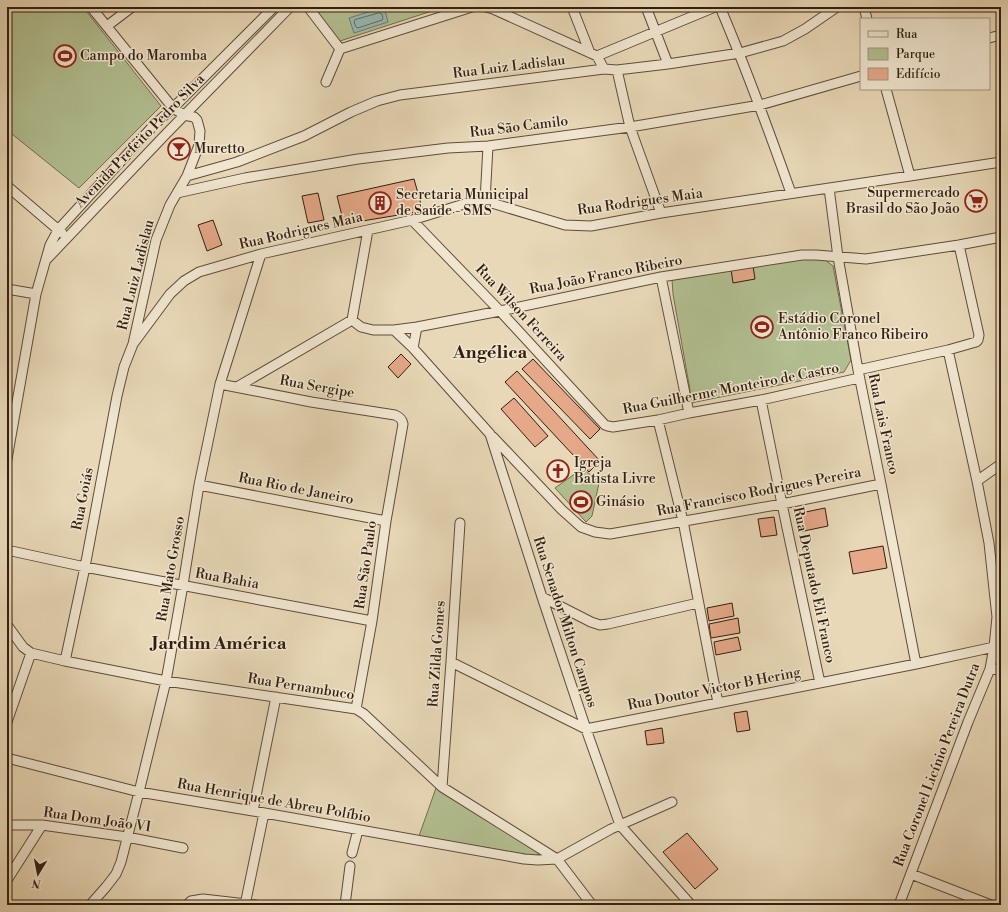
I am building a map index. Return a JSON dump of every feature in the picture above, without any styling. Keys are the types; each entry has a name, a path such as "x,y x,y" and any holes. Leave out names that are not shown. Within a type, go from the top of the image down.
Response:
{"street":[{"path":"91,7 173,108 184,115"},
{"path":"107,26 132,7"},
{"name":"Avenida Prefeito Pedro Silva","path":"7,459 8,446 36,294 50,245 58,230 154,125 173,108 274,7"},
{"name":"Avenida Prefeito Pedro Silva","path":"45,261 184,115 290,7"},
{"path":"308,7 340,49"},
{"path":"326,82 340,49 472,7"},
{"path":"572,7 594,54 604,69"},
{"path":"646,7 668,64"},
{"path":"491,8 594,54 715,7"},
{"path":"720,7 760,105 791,193"},
{"name":"Rua Luiz Ladislau","path":"187,176 237,162 304,136 351,112 377,101 400,95 604,69 617,70 668,64 740,53 783,41 805,29 837,7"},
{"path":"864,7 867,18"},
{"path":"990,38 1001,35"},
{"path":"617,70 630,127 661,213"},
{"name":"Rua São Camilo","path":"177,193 252,177 358,159 448,148 488,146 630,127 760,105 860,76"},
{"path":"886,90 910,176"},
{"name":"Rua Luiz Ladislau","path":"133,344 156,240 170,205 187,176 199,145 200,130 197,120 194,117 184,115"},
{"path":"485,201 488,146"},
{"name":"Rua Rodrigues Maia","path":"133,344 170,294 184,281 199,272 261,254 412,220 474,201 485,201 565,225 591,226 661,213 1001,162"},
{"path":"7,186 68,237"},
{"name":"Rua Lais Franco","path":"829,188 838,257 858,374 916,664"},
{"name":"Rua Wilson Ferreira","path":"412,220 500,311 605,425 608,426"},
{"path":"237,387 352,320 368,230"},
{"name":"Rua João Franco Ribeiro","path":"352,320 360,327 373,330 394,330 500,311 661,277 802,255 866,259 1001,237"},
{"name":"Rua Guilherme Monteiro de Castro","path":"608,426 658,420 761,400 976,342 979,335 959,245"},
{"name":"Rua Mato Grosso","path":"90,905 116,874 128,836 166,680 199,485 220,384 261,254"},
{"path":"661,277 689,413"},
{"path":"7,289 36,294"},
{"path":"413,348 417,327"},
{"name":"Rua Senador Milton Campos","path":"394,330 413,348 490,434 542,597 620,825 691,905"},
{"name":"Rua Goiás","path":"65,661 85,567 117,396 124,367 133,344"},
{"name":"Rua Coronel Licínio Pereira Dutra","path":"899,905 968,722 990,670 999,616 989,543 948,350"},
{"name":"Rua Sergipe","path":"220,384 311,402 400,416 403,424"},
{"name":"Rua Deputado Eli Franco","path":"761,400 820,683"},
{"path":"658,420 683,521 718,703"},
{"name":"Rua São Paulo","path":"356,709 372,620 386,521 403,424"},
{"name":"Rua Francisco Rodrigues Pereira","path":"490,434 562,510 581,527 595,532 610,534 782,504 881,484"},
{"path":"977,481 1001,464"},
{"name":"Rua Rio de Janeiro","path":"199,485 386,521"},
{"name":"Rua Zilda Gomes","path":"442,787 460,523"},
{"name":"Rua Bahia","path":"7,550 183,586 372,620"},
{"path":"542,597 591,622 600,625 698,603"},
{"path":"7,625 23,647 31,653 7,722"},
{"name":"Rua Doutor Victor B Hering","path":"586,729 916,664 994,647"},
{"name":"Rua Pernambuco","path":"31,653 166,680 356,709 364,714 442,787 557,859"},
{"path":"451,662 586,729"},
{"path":"990,670 1001,670"},
{"path":"253,811 276,697"},
{"name":"Rua Henrique de Abreu Políbio","path":"7,758 139,792 524,859 557,859"},
{"path":"592,905 557,859 611,828 672,802"},
{"path":"245,904 264,813"},
{"name":"Rua Dom João VI","path":"7,825 42,825 128,836 183,848"},
{"path":"7,880 42,825"},
{"path":"352,853 358,830"},
{"path":"345,905 350,866"},
{"path":"911,874 991,905"},
{"path":"186,905 203,898 256,905"}],"green space":[{"name":"Campo do Maromba","path":"7,7 83,7 161,106 79,188 7,130"},
{"path":"314,7 444,7 337,42"},
{"name":"Estádio Coronel Antônio Franco Ribeiro","path":"821,257 833,266 851,360 844,372 691,403 672,280 797,258"},
{"name":"Ginásio","path":"583,468 599,483 592,516 586,522 555,488"},
{"path":"436,788 538,851 539,854 535,856 419,836"}],"water":[{"path":"384,7 388,22 354,33 349,18"}],"building":[{"name":"Secretaria Municipal de Saúde - SMS","path":"414,179 423,211 344,224 337,196"},
{"path":"318,193 324,220 308,223 302,196"},
{"path":"213,220 222,245 207,251 198,225"},
{"path":"753,266 755,279 733,283 731,269"},
{"path":"401,354 411,364 398,378 388,367"},
{"path":"533,359 600,429 590,439 522,369"},
{"path":"517,371 600,461 589,472 505,382"},
{"path":"514,398 548,436 535,447 501,409"},
{"path":"825,508 828,526 799,532 796,514"},
{"path":"774,517 777,535 761,537 758,519"},
{"path":"883,546 887,568 853,574 849,552"},
{"path":"732,603 734,616 709,621 707,608"},
{"path":"738,618 740,633 711,638 709,624"},
{"path":"738,637 741,650 716,655 714,642"},
{"path":"747,711 750,730 737,732 734,713"},
{"path":"662,728 664,743 647,745 645,731"},
{"path":"687,833 718,869 695,889 663,852"}],"place":[{"name":"Campo do Maromba","path":"65,56"},
{"name":"Muretto","path":"179,149"},
{"name":"Supermercado Brasil do São João","path":"976,201"},
{"name":"Secretaria Municipal de Saúde - SMS","path":"380,203"},
{"name":"Estádio Coronel Antônio Franco Ribeiro","path":"762,327"},
{"name":"Igreja Batista Livre","path":"558,471"},
{"name":"Ginásio","path":"581,502"}],"district":[{"name":"Angélica","path":"490,352"},
{"name":"Jardim América","path":"219,643"}]}
